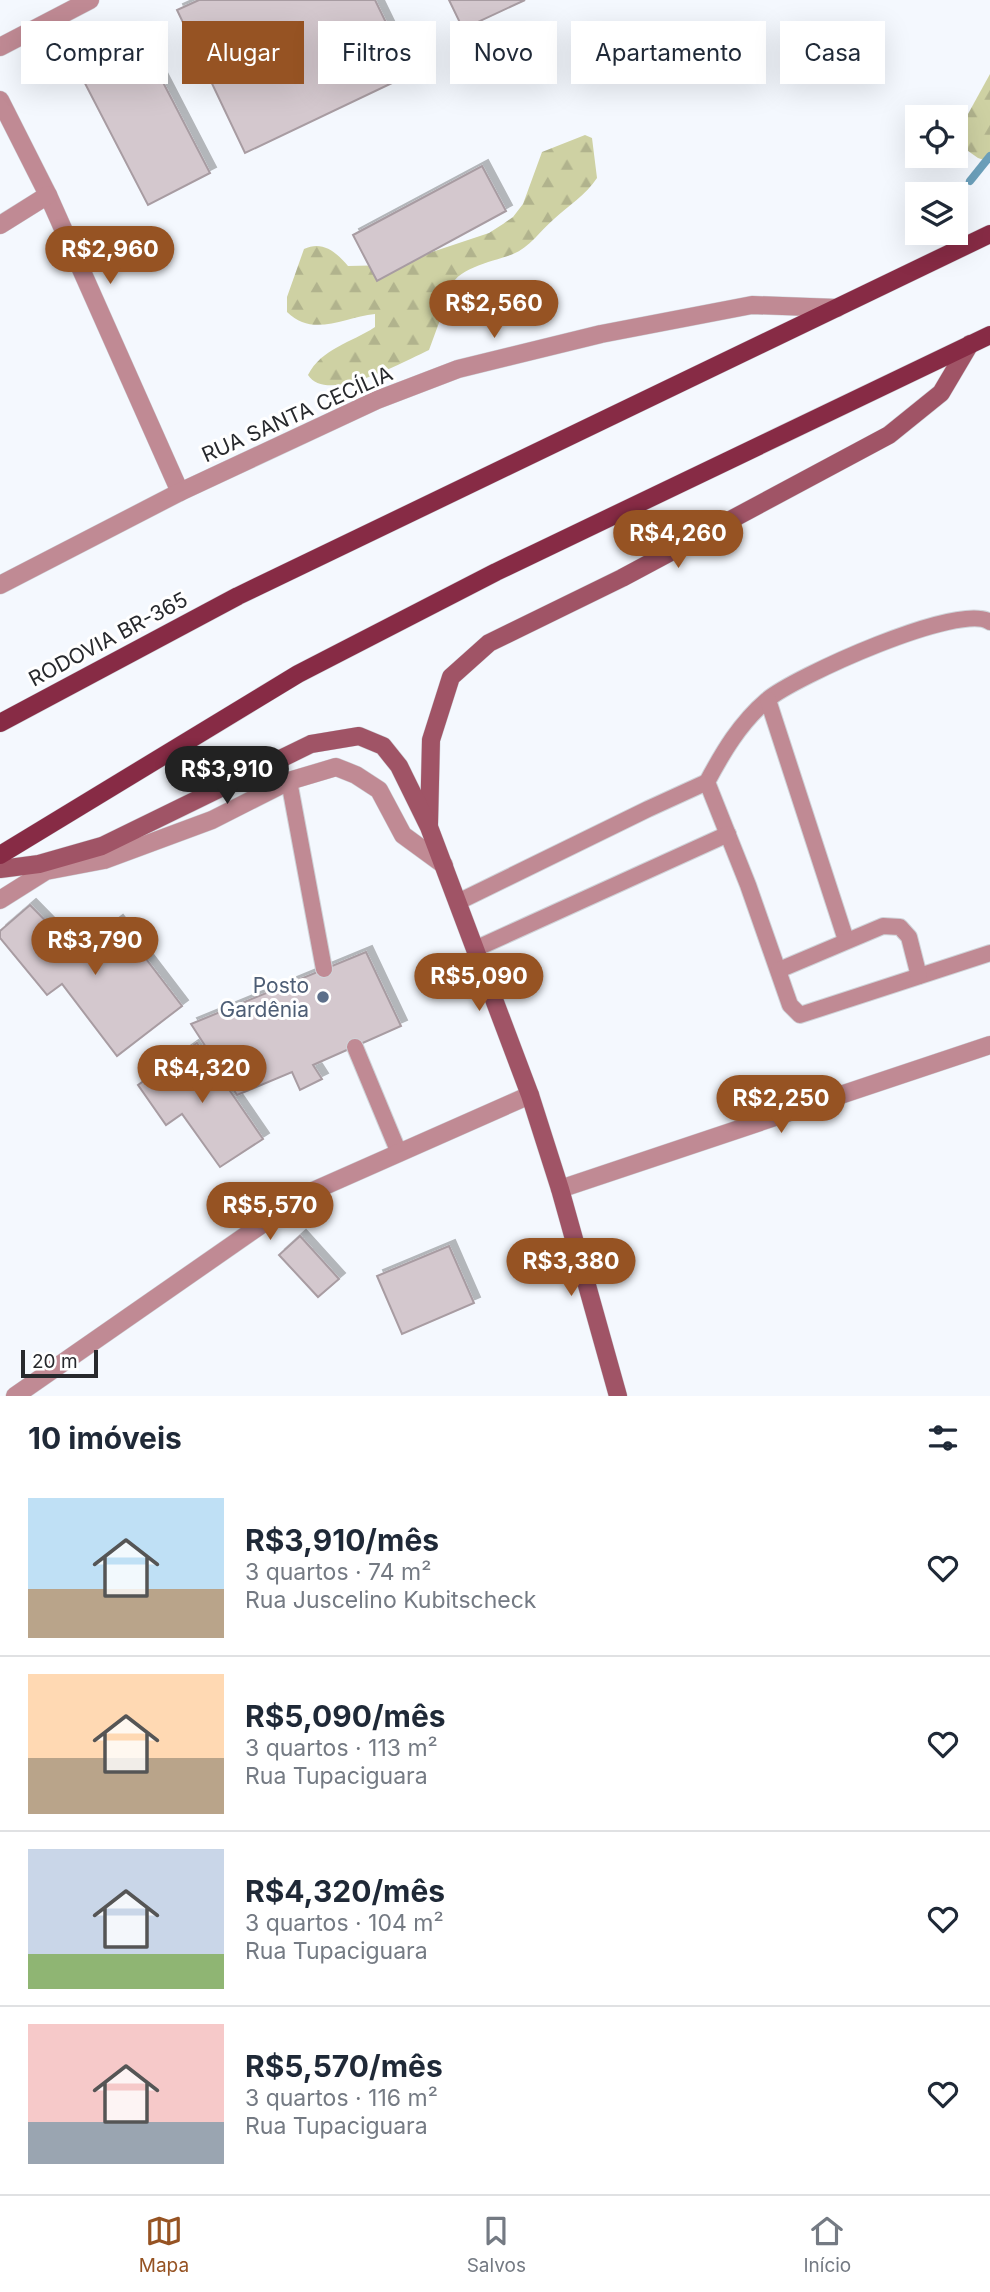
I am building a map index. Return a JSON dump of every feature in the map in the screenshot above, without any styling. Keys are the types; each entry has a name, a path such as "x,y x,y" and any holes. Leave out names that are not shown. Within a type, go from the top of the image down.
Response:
{"main road":[{"name":"RODOVIA BR-365","path":"0,723 238,596 990,234"},
{"path":"0,855 298,674 496,572 990,335"},
{"path":"429,827 430,740 451,677 489,643 647,565 889,435 941,393 970,344"},
{"path":"0,869 39,864 102,846 303,747 359,736 383,746 399,766 429,827 530,1095 560,1189 618,1396"}],"street":[{"path":"0,47 90,0"},
{"path":"0,100 48,195 180,492"},
{"path":"0,225 48,195"},
{"name":"RUA SANTA CECÍLIA","path":"0,586 180,492 377,400 458,369 601,334 752,305 837,308"},
{"path":"0,900 46,871 104,860 212,820 289,780 336,767 356,775 379,790 403,835 444,865"},
{"path":"560,1189 990,1045"},
{"path":"15,1396 304,1195 530,1095"}],"lane":[{"path":"458,902 707,782 729,742 768,699 836,661 915,631 965,618 986,619 990,622"},
{"path":"768,699 846,940"},
{"path":"289,780 324,969"},
{"path":"707,782 790,1005 800,1015 990,953"},
{"path":"475,948 728,834"},
{"path":"779,970 883,926 900,927 909,937 919,976"},
{"path":"355,1047 399,1153"}],"green space":[{"path":"990,74 990,162 968,151 968,114"},
{"path":"585,135 592,138 597,178 593,184 524,248 476,266 453,282 429,350 385,371 348,383 318,383 308,375 329,352 375,327 375,314 318,325 297,320 287,312 287,297 304,249 317,246 329,249 348,266 393,265 489,233 513,217 523,204 542,152"}],"building":[{"path":"199,0 375,0 385,21 318,21 318,84 390,84 245,153 212,84 304,84 304,21 182,21 177,10"},
{"path":"449,0 525,0 480,21 459,21"},
{"path":"85,84 164,84 210,173 148,205"},
{"path":"482,166 506,211 377,281 353,235"},
{"path":"30,905 76,952 117,921 182,1006 117,1056 62,984 47,995 0,938 0,931"},
{"name":"Posto Gardênia","path":"366,952 401,1026 313,1065 322,1079 300,1090 292,1072 237,1095 191,1024"},
{"path":"197,1043 263,1139 220,1167 182,1114 166,1125 138,1085"},
{"path":"300,1236 339,1279 318,1297 279,1255"},
{"path":"449,1246 474,1303 402,1334 377,1276"}],"waterway":[{"path":"970,181 990,156"}],"place":[{"name":"Posto Gardênia","path":"323,997"}]}
